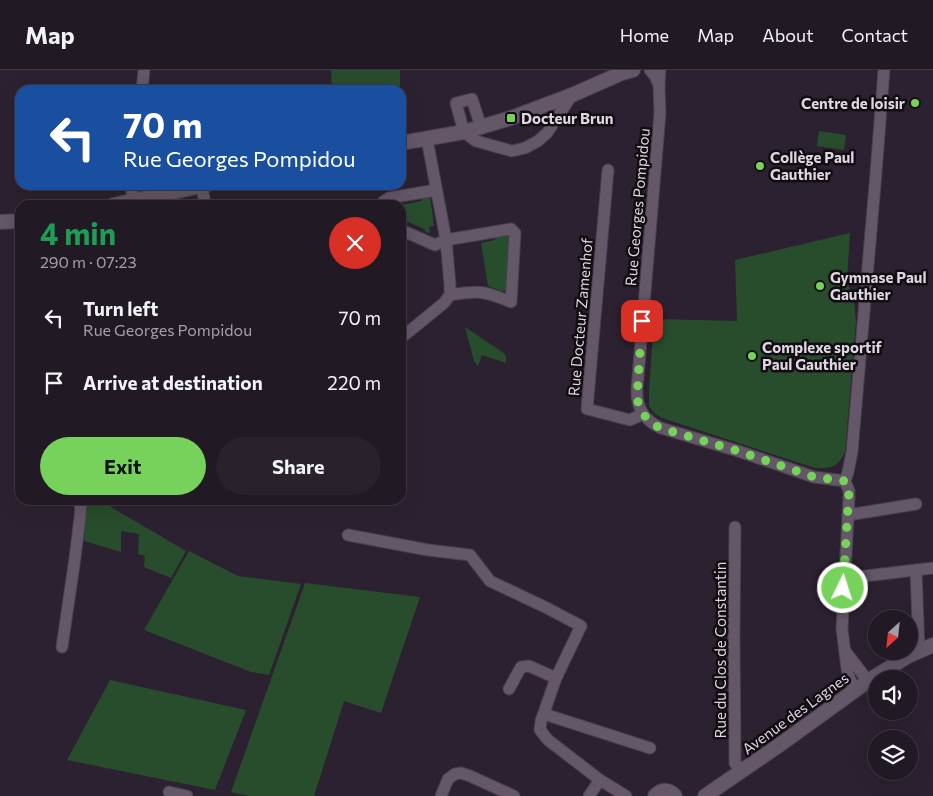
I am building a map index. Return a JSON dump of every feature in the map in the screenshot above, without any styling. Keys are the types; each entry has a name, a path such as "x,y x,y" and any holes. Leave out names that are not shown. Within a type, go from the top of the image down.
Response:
{"street":[{"path":"142,85 144,70"},
{"name":"Rue Georges Pompidou","path":"650,70 659,85"},
{"name":"Rue Georges Pompidou","path":"643,414 637,398 660,113 660,70"},
{"path":"855,690 847,670 842,629 849,491 845,481 852,452 884,70"},
{"path":"406,142 481,128 532,111 627,71"},
{"path":"481,128 472,99 456,103 464,132 476,141 512,151 525,148 538,141 547,133 572,95"},
{"path":"406,334 444,303 450,295 446,240 427,139"},
{"name":"Rue Docteur Zamenhof","path":"608,170 587,409 630,420 643,414"},
{"path":"132,190 133,200 180,190"},
{"path":"386,200 436,190"},
{"path":"0,222 15,222"},
{"path":"406,232 435,245 446,240 510,229 515,233 512,302 486,292 450,295"},
{"path":"643,414 651,424 660,428 738,451 814,477 845,481"},
{"path":"848,515 916,504"},
{"path":"62,647 76,558 81,505"},
{"name":"Rue du Clos de Constantin","path":"735,527 735,755 740,772"},
{"path":"348,535 428,550 470,555 490,581 581,626 580,632 556,678 541,721 540,730 548,740 600,780 626,796"},
{"path":"865,576 933,568"},
{"path":"916,570 920,651"},
{"name":"Avenue des Lagnes","path":"884,670 933,645"},
{"path":"845,649 868,681"},
{"path":"508,689 521,666 529,666 556,678"},
{"name":"Avenue des Lagnes","path":"705,796 868,681"},
{"path":"544,714 650,748"},
{"path":"441,796 448,779 455,774 461,773 514,796"},
{"path":"589,796 600,780"},
{"path":"655,796 663,790 671,792 675,796"},
{"path":"169,792 187,796"}],"green space":[{"path":"331,70 400,70 400,85 332,85"},
{"path":"819,131 846,135 844,150 817,146"},
{"path":"430,196 434,226 429,227 430,233 406,221 406,204 422,201 421,197"},
{"path":"501,232 507,233 510,238 508,288 502,291 488,286 481,243 494,240"},
{"name":"Complexe sportif Paul Gauthier","path":"850,233 847,281 854,302 856,321 845,452 837,464 825,468 815,468 662,418 654,413 649,406 649,390 654,319 737,321 735,260"},
{"path":"465,327 505,354 506,363 482,355 478,366 474,361"},
{"path":"86,505 108,505 186,551 171,578 144,567 145,556 138,554 139,534 121,531 121,552 84,541"},
{"path":"189,551 238,576 301,584 269,675 251,672 144,630"},
{"path":"305,583 420,597 381,713 344,701 314,796 248,796 231,792"},
{"path":"110,680 246,710 215,790 67,760"}],"place":[{"name":"Centre de loisir","path":"915,103"},
{"name":"Docteur Brun","path":"511,118"},
{"name":"Collège Paul Gauthier","path":"760,166"},
{"name":"Gymnase Paul Gauthier","path":"820,286"},
{"name":"Complexe sportif Paul Gauthier","path":"752,356"}],"route":[{"path":"642,321 637,398 643,414 651,424 814,477 845,481 849,491 843,588"}]}
